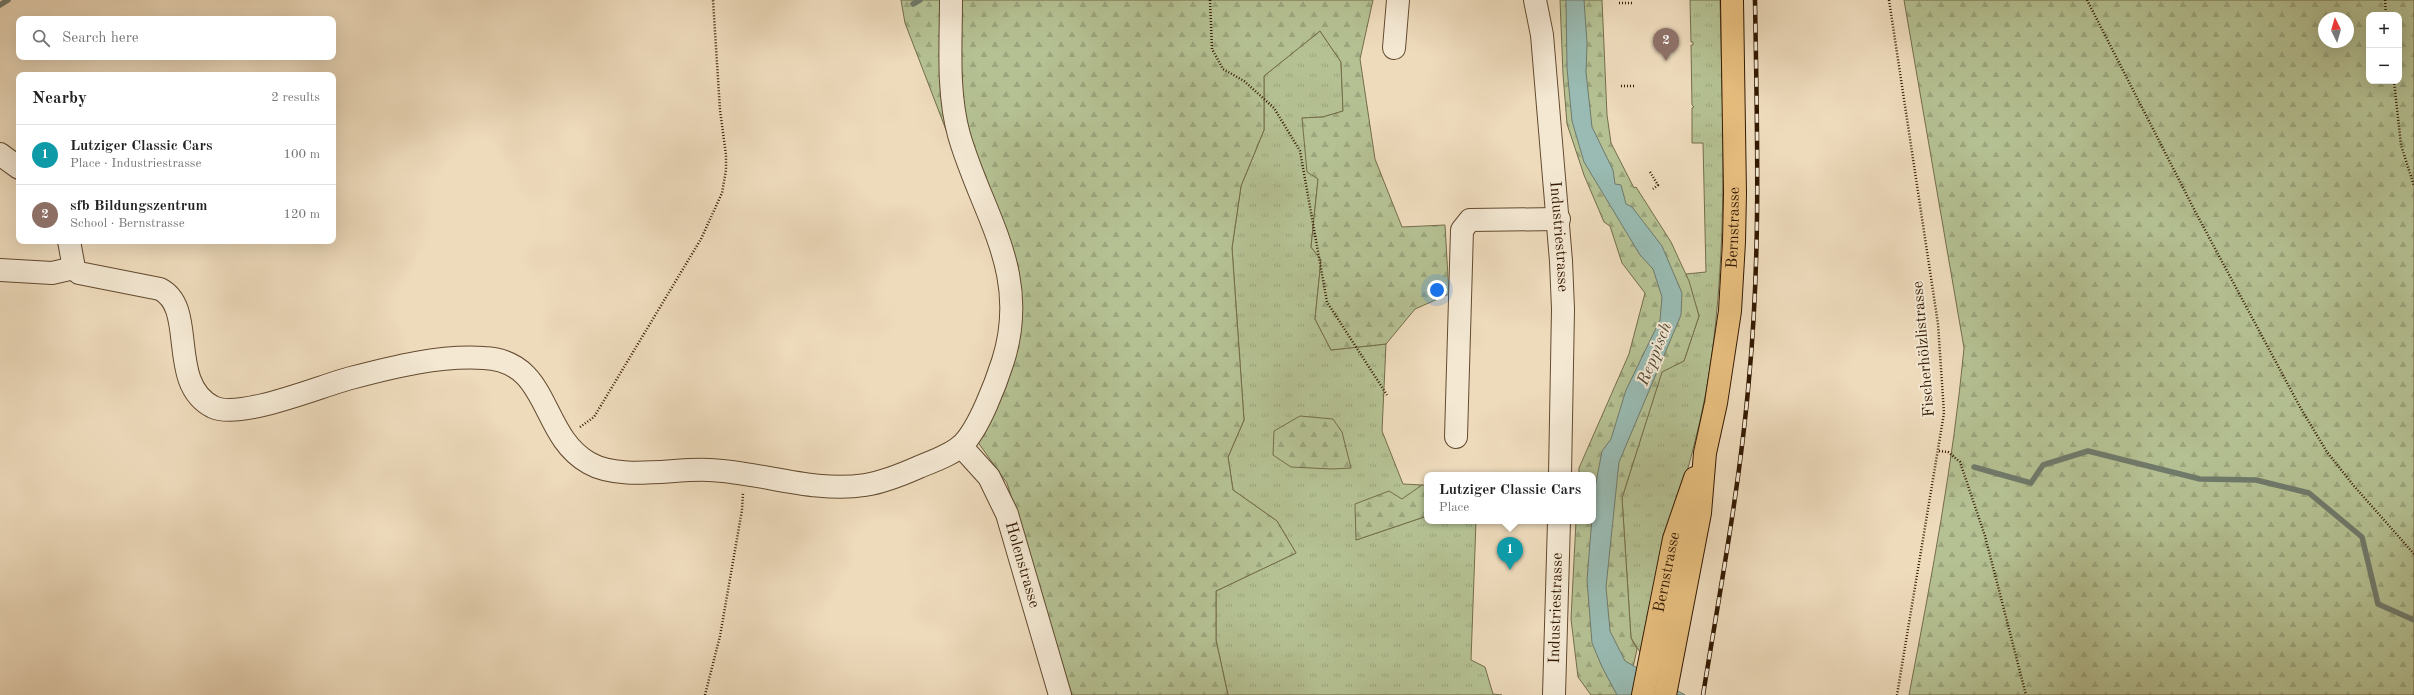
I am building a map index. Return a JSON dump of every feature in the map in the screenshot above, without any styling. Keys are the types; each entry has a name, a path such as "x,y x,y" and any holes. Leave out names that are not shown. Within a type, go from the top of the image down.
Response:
{"main road":[{"name":"Bernstrasse","path":"1665,695 1700,513 1705,453 1722,364 1730,311 1734,242 1732,0"},
{"name":"Bernstrasse","path":"1643,695 1674,539 1705,453"}],"street":[{"path":"70,244 74,268 83,274 160,289 170,296 179,313 185,366 200,396 206,402 219,409 249,408 350,378 398,368 438,361 487,358 508,362 525,373 561,435 583,459 596,467 611,471 702,469 744,473 815,485 841,487 865,485 899,476 961,446 983,409 997,378 1008,344 1011,308 1003,247 964,150 956,121 952,94 951,0"},
{"path":"1394,48 1398,0"},
{"name":"Industriestrasse","path":"1535,0 1542,35 1559,220 1563,309 1560,472"},
{"path":"0,154 16,166"},
{"path":"1456,437 1462,230 1470,220 1559,220"},
{"path":"0,270 52,273 74,268"},
{"name":"Holenstrasse","path":"961,446 989,477 1008,514 1060,695"},
{"name":"Industriestrasse","path":"1554,695 1559,524"}],"path":[{"path":"561,435 578,428 594,417 701,238 722,193 726,170 726,155 720,110 713,0"},
{"path":"1210,0 1212,49 1223,69 1244,81 1274,108 1300,151 1328,302 1387,395"},
{"name":"Fischerhölzlistrasse","path":"1889,0 1938,324 1944,413 1897,695"},
{"path":"2087,0 2196,213 2300,407 2327,452 2354,486 2414,554"},
{"path":"2385,0 2386,12"},
{"path":"1619,3 1633,3"},
{"path":"2394,84 2401,144 2414,186"},
{"path":"1621,86 1635,86"},
{"path":"1650,172 1658,185 1653,189"},
{"path":"1938,451 1948,452 1960,462 1985,536 2026,695"},
{"path":"705,695 720,636 742,510 744,473"}],"green space":[{"path":"901,0 1373,0 1360,59 1375,159 1402,227 1445,225 1449,294 1415,309 1386,344 1331,350 1315,319 1321,260 1311,247 1318,179 1307,172 1302,118 1323,117 1343,111 1341,62 1320,31 1264,76 1264,130 1241,186 1232,248 1244,420 1228,457 1233,490 1277,521 1296,553 1216,591 1216,640 1228,695 1072,695 1007,483 977,441 992,383 1006,286 905,23"},
{"path":"1560,0 1602,0 1607,115 1611,143 1634,188 1636,187 1671,242 1689,281 1699,316 1684,361 1662,372 1622,498 1631,638 1637,649 1627,695 1591,695 1578,677 1571,619 1576,524 1596,524 1596,472 1579,472 1579,468 1629,354 1645,293 1622,263 1610,226 1604,222 1584,175 1567,124"},
{"path":"1690,0 1720,0 1723,184 1720,276 1716,322 1706,394 1694,445 1655,581 1640,652 1631,638 1622,498 1662,371 1684,361 1699,316 1686,274 1706,272 1703,143 1692,143 1692,108 1694,107 1692,105 1691,45 1693,45 1693,42 1691,42"},
{"path":"1904,0 2414,0 2414,695 1909,695 1948,479 1964,348"},
{"path":"1320,31 1341,62 1343,111 1323,117 1302,118 1318,179 1311,247 1321,260 1315,319 1331,350 1386,344 1382,431 1403,484 1422,485 1356,540 1424,517 1424,524 1476,524 1471,660 1485,667 1493,694 1502,695 1228,695 1216,640 1216,591 1296,553 1277,521 1233,490 1228,457 1244,420 1232,248 1241,186 1264,130 1264,76"},
{"path":"1300,416 1333,419 1342,432 1351,468 1332,469 1291,467 1273,455 1274,431"},
{"path":"1424,485 1424,517 1356,540 1355,504 1389,491 1402,499"}],"water":[{"name":"Reppisch","path":"1566,0 1584,0 1587,43 1586,72 1592,127 1613,170 1615,184 1621,185 1626,204 1632,207 1662,246 1682,293 1681,315 1619,462 1606,587 1610,631 1625,661 1685,695 1617,695 1602,667 1592,643 1587,580 1592,524 1596,524 1596,482 1602,451 1611,439 1626,390 1660,320 1662,297 1653,269 1640,255 1584,162 1572,121 1567,68"}],"waterway":[{"path":"0,5 8,0"},
{"path":"913,4 920,0"},
{"path":"1974,467 2031,483 2043,465 2088,451 2200,479 2256,480 2309,493 2362,537 2378,604 2414,620"}],"railway":[{"path":"1703,695 1729,537 1740,458 1753,332 1757,237 1755,0"}],"place":[{"name":"sfb Bildungszentrum","path":"1666,61"},
{"name":"Lutziger Classic Cars","path":"1510,570"}]}
